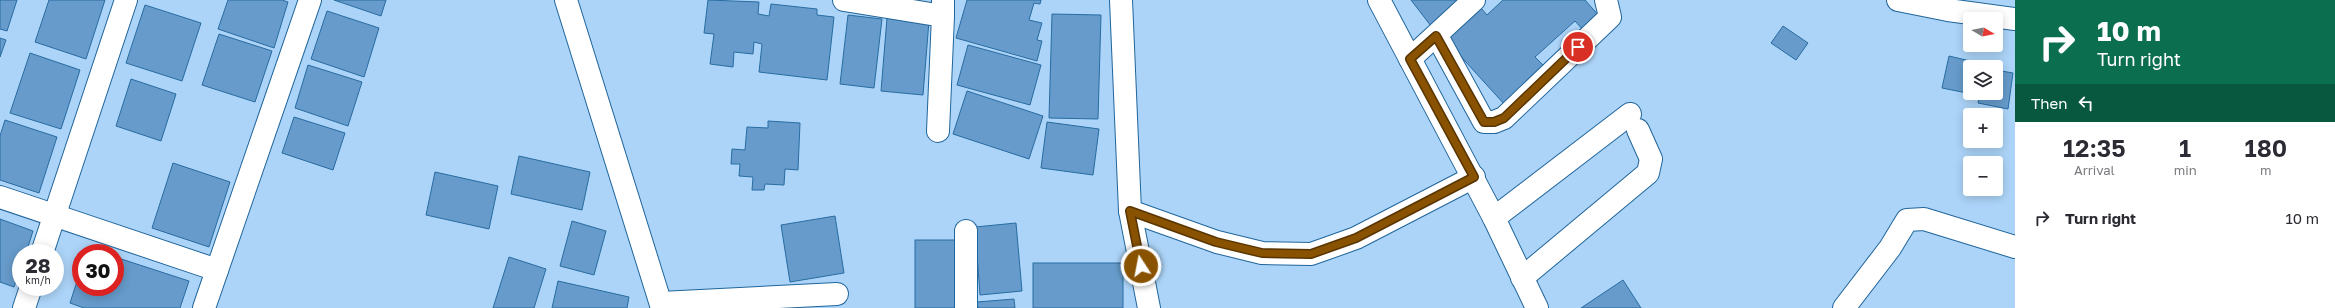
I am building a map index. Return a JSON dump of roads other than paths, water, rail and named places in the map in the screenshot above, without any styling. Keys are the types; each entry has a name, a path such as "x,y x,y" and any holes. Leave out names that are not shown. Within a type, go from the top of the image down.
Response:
{"street":[{"path":"45,244 126,0"},
{"path":"204,308 310,0"},
{"path":"566,0 661,306 837,294"},
{"path":"844,0 943,8 938,131"},
{"path":"1121,0 1130,211 1149,308"},
{"path":"1379,0 1474,177 1537,308"},
{"path":"1410,59 1474,0"},
{"path":"1436,36 1484,122 1494,122 1504,118 1610,17 1606,0"},
{"path":"1898,0 1948,10 2015,19"},
{"path":"1494,218 1634,122 1651,159 1648,173 1522,278"},
{"path":"1130,211 1216,242 1262,253 1311,254 1356,238 1474,177"},
{"path":"0,197 217,270"},
{"path":"1844,308 1890,248 1907,220 1924,219 2015,248"},
{"path":"966,231 966,308"},
{"path":"24,308 28,296"}]}
